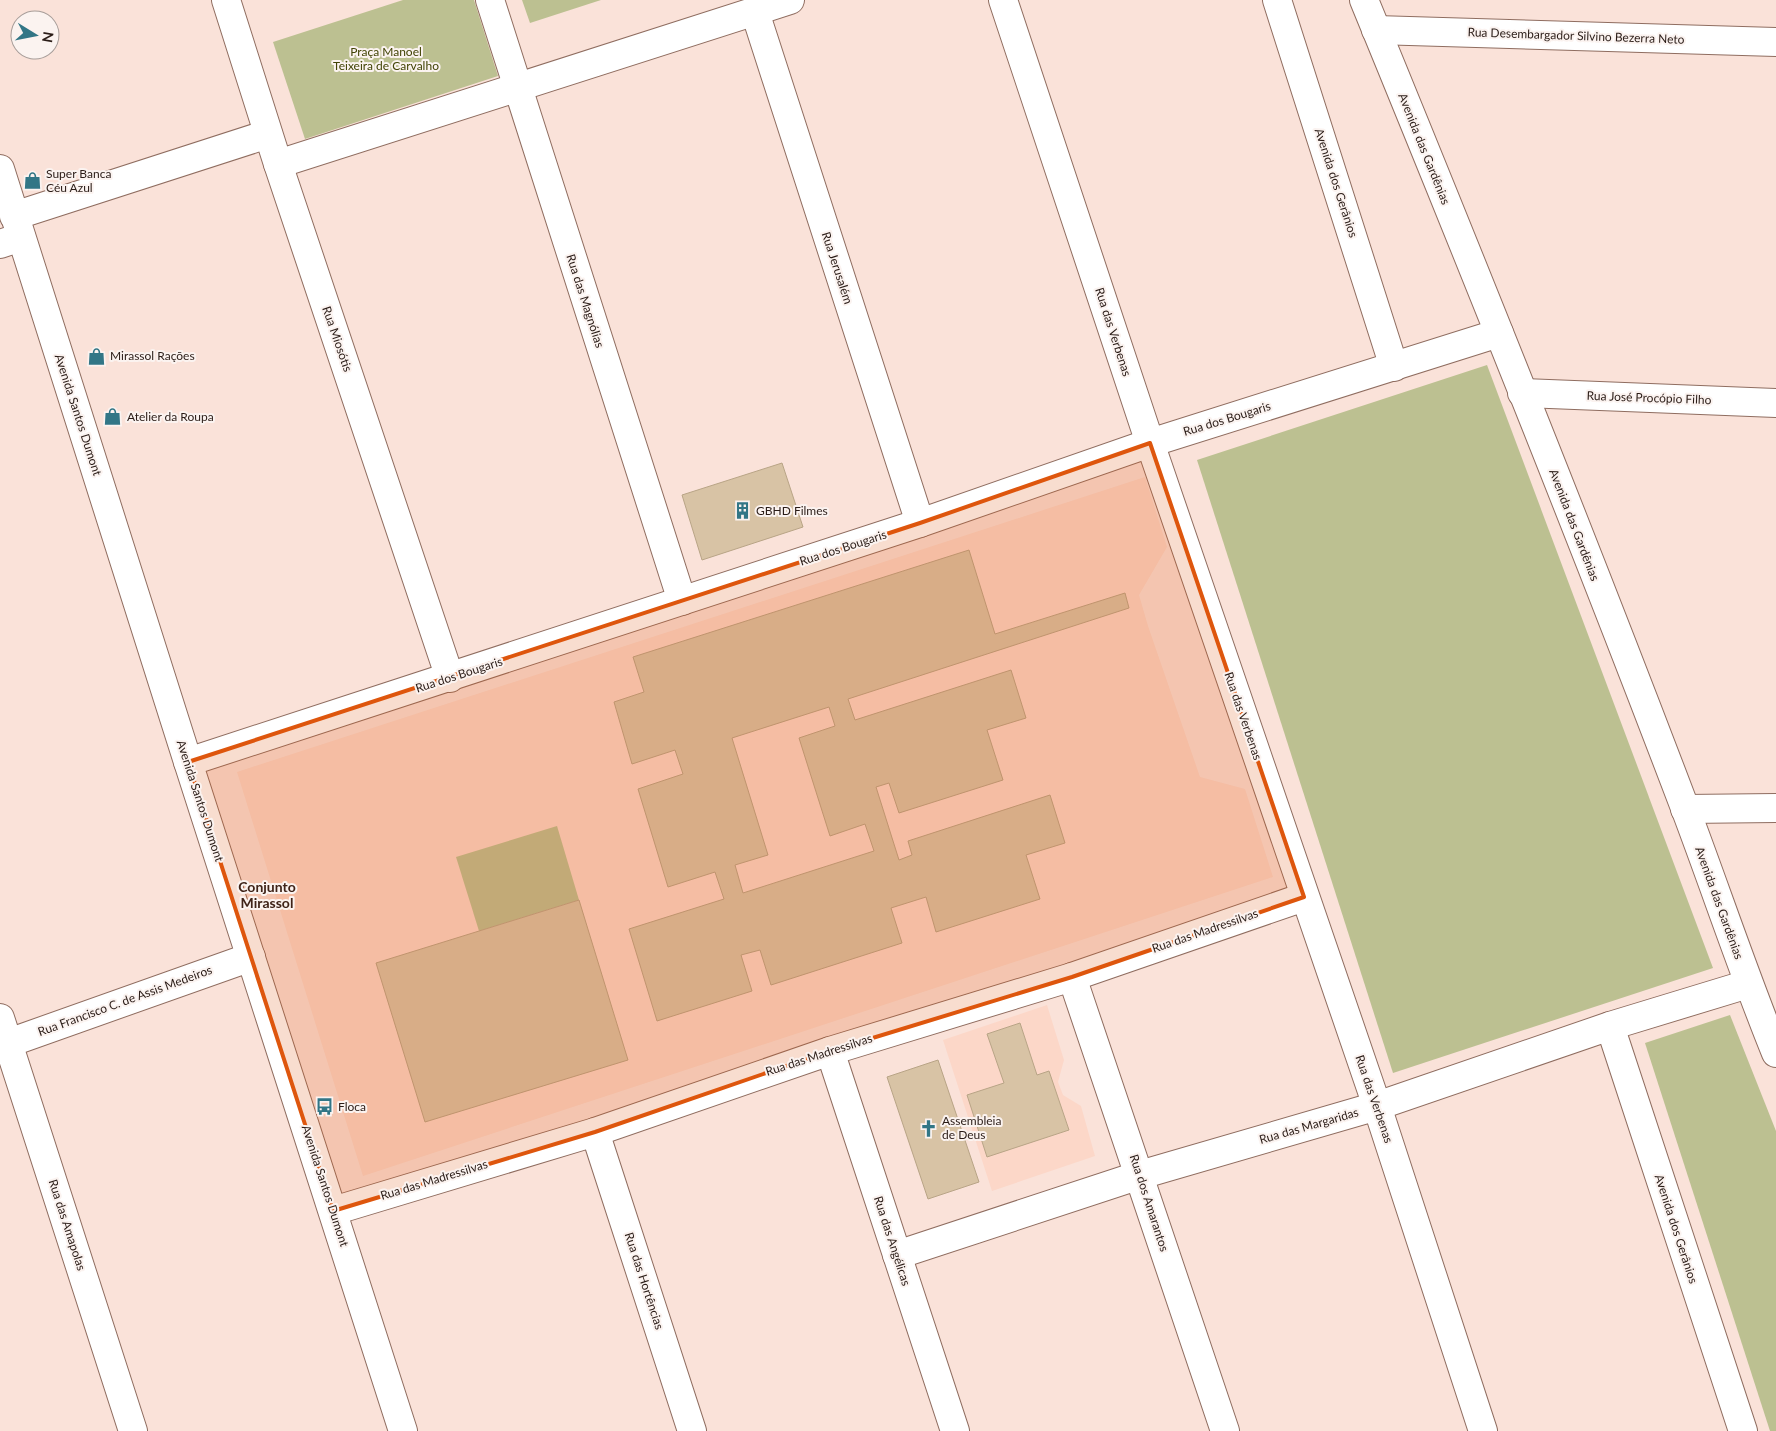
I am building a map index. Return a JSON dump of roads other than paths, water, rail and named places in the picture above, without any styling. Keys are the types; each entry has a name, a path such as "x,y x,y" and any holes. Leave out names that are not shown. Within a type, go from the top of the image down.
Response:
{"street":[{"name":"Rua Miosótis","path":"226,0 268,134 450,678"},
{"name":"Rua das Magnólias","path":"490,0 682,601"},
{"path":"278,164 790,0"},
{"name":"Rua das Verbenas","path":"1003,0 1150,443 1377,1106 1483,1431"},
{"name":"Avenida dos Gerânios","path":"1278,0 1394,367"},
{"name":"Avenida das Gardênias","path":"1364,0 1499,333 1685,809 1748,984 1776,1053"},
{"name":"Rua Jerusalém","path":"755,12 920,523"},
{"name":"Rua Desembargador Silvino Bezerra Neto","path":"1376,30 1776,42"},
{"path":"12,232 268,134"},
{"name":"Avenida Santos Dumont","path":"0,169 12,232 188,762 403,1431"},
{"name":"Rua dos Bougaris","path":"188,762 920,523 1150,443 1499,333"},
{"name":"Rua José Procópio Filho","path":"1522,393 1776,403"},
{"path":"1685,809 1776,808"},
{"name":"Rua das Madressilvas","path":"333,1211 595,1132 830,1051 1072,977 1304,897"},
{"name":"Rua Francisco C. de Assis Medeiros","path":"3,1036 251,957"},
{"name":"Rua dos Amarantos","path":"1072,977 1225,1431"},
{"name":"Rua das Margaridas","path":"897,1256 1140,1176 1377,1106 1610,1026 1748,984"},
{"name":"Avenida dos Gerânios","path":"1610,1026 1743,1431"},
{"name":"Rua das Amapolas","path":"3,1036 133,1431"},
{"name":"Rua das Angélicas","path":"830,1051 955,1431"},
{"name":"Rua das Hortências","path":"595,1132 692,1431"}],"place":[{"name":"Super Banca Céu Azul","path":"32,181"},
{"name":"Mirassol Rações","path":"96,356"},
{"name":"Atelier da Roupa","path":"113,417"},
{"name":"GBHD Filmes","path":"742,511"},
{"name":"Floca","path":"324,1107"},
{"name":"Assembleia de Deus","path":"928,1128"}],"district":[{"name":"Conjunto Mirassol","path":"267,896"}],"park label":[{"name":"Praça Manoel Teixeira de Carvalho","path":"386,59"}]}
